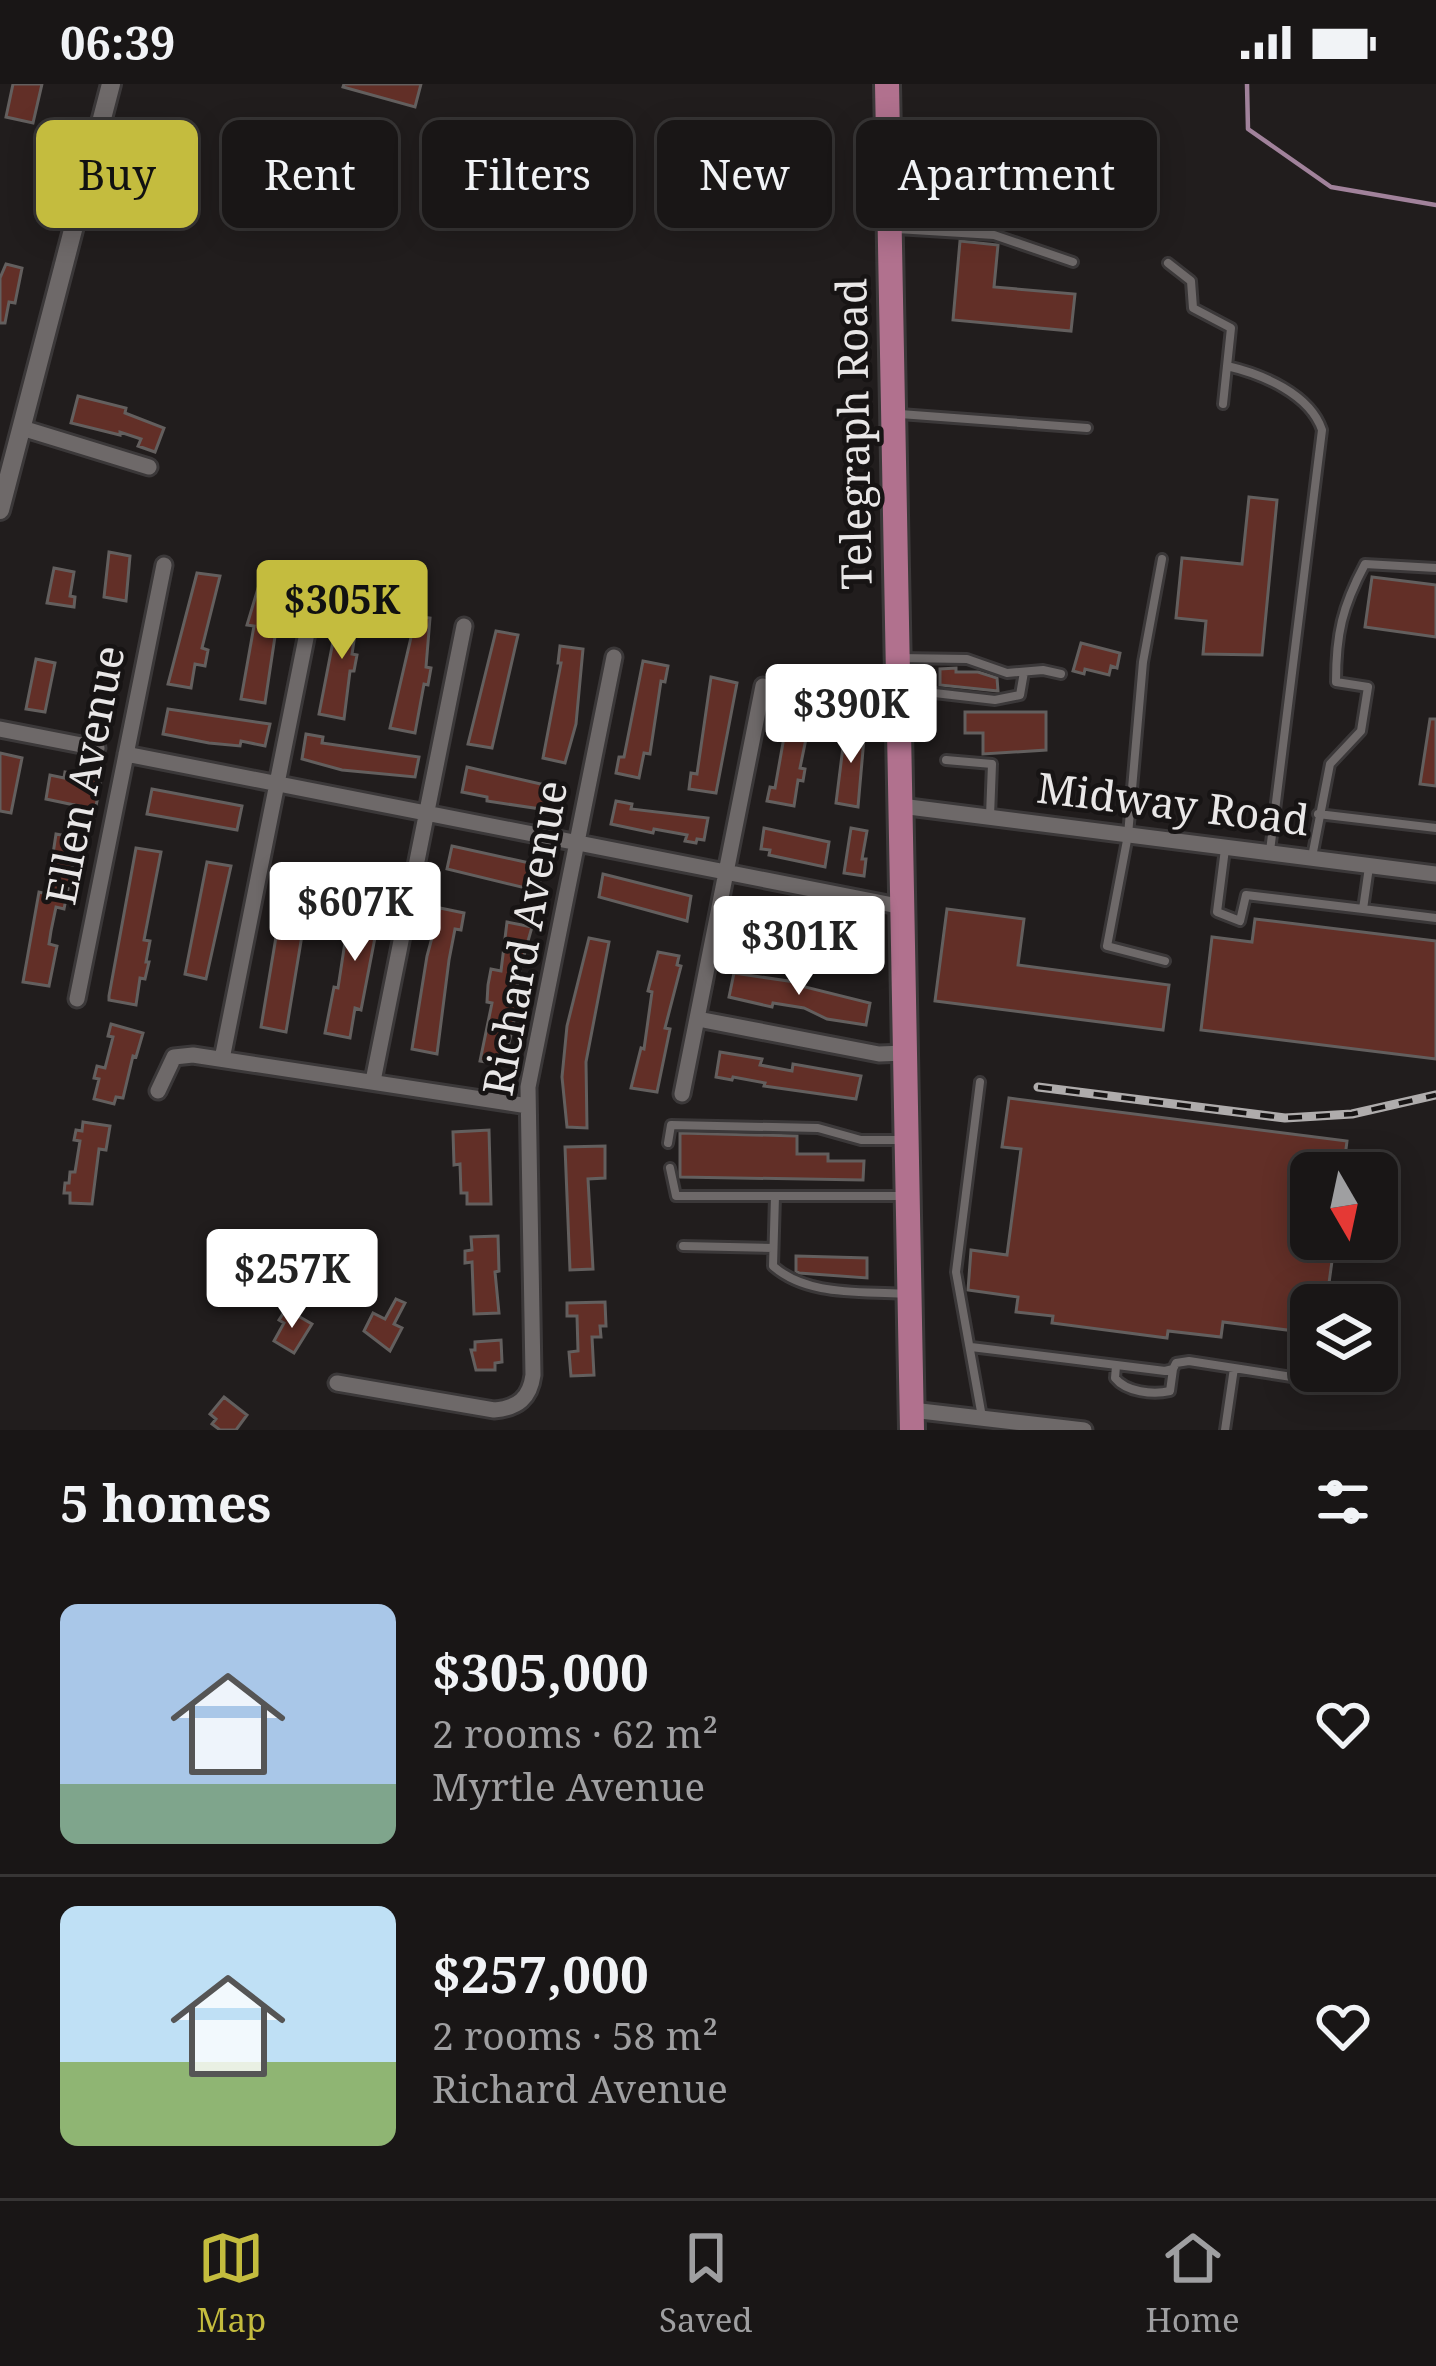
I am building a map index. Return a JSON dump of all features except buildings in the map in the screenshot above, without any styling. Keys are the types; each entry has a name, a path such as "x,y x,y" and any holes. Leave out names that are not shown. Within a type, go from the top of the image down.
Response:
{"main road":[{"name":"Telegraph Road","path":"886,84 887,120"},
{"name":"Telegraph Road","path":"890,228 912,1420"}],"street":[{"path":"0,510 111,84"},
{"path":"22,428 149,467"},
{"name":"Ellen Avenue","path":"77,999 164,565"},
{"path":"221,1059 314,598"},
{"path":"373,1082 464,626"},
{"name":"Richard Avenue","path":"338,1382 494,1411 514,1406 527,1396 533,1375 528,1087 614,656"},
{"path":"682,1094 763,686"},
{"path":"0,729 97,748"},
{"path":"126,754 903,908"},
{"name":"Midway Road","path":"901,806 1436,874"},
{"path":"698,1018 879,1054 905,1053"},
{"path":"158,1091 177,1055 528,1106"},
{"path":"912,1420 983,1418 1084,1430"}],"lane":[{"path":"890,228 994,235 1073,262"},
{"path":"1168,263 1191,281 1193,308 1231,328 1223,404"},
{"path":"1227,367 1260,373 1316,412 1322,430 1270,853"},
{"path":"893,413 1087,428"},
{"path":"1162,559 1143,662 1128,835 1107,946 1165,962"},
{"path":"1312,858 1330,764 1361,731 1368,687 1336,682 1336,642 1346,600 1365,564 1436,568"},
{"path":"898,658 967,659 1007,673 1061,674"},
{"path":"898,688 995,700 1020,695 1024,672"},
{"path":"946,760 992,764 990,817"},
{"path":"1318,814 1436,828"},
{"path":"1226,847 1217,911 1221,916 1242,921 1246,895 1436,918"},
{"path":"1364,909 1370,866"},
{"path":"980,1082 956,1272 983,1418"},
{"path":"668,1142 671,1125 818,1128 861,1140 907,1139"},
{"path":"670,1168 676,1196 908,1196"},
{"path":"775,1196 773,1266 789,1280 828,1290 910,1294"},
{"path":"683,1246 773,1249"},
{"path":"971,1346 1173,1369"},
{"path":"1117,1366 1115,1378 1120,1384 1152,1393 1170,1391 1173,1369 1182,1361 1290,1377"},
{"path":"1225,1430 1234,1368"}],"waterway":[{"path":"1247,84 1248,129 1331,187 1436,205"}],"railway":[{"path":"1038,1087 1285,1118 1352,1114 1436,1095"}]}
